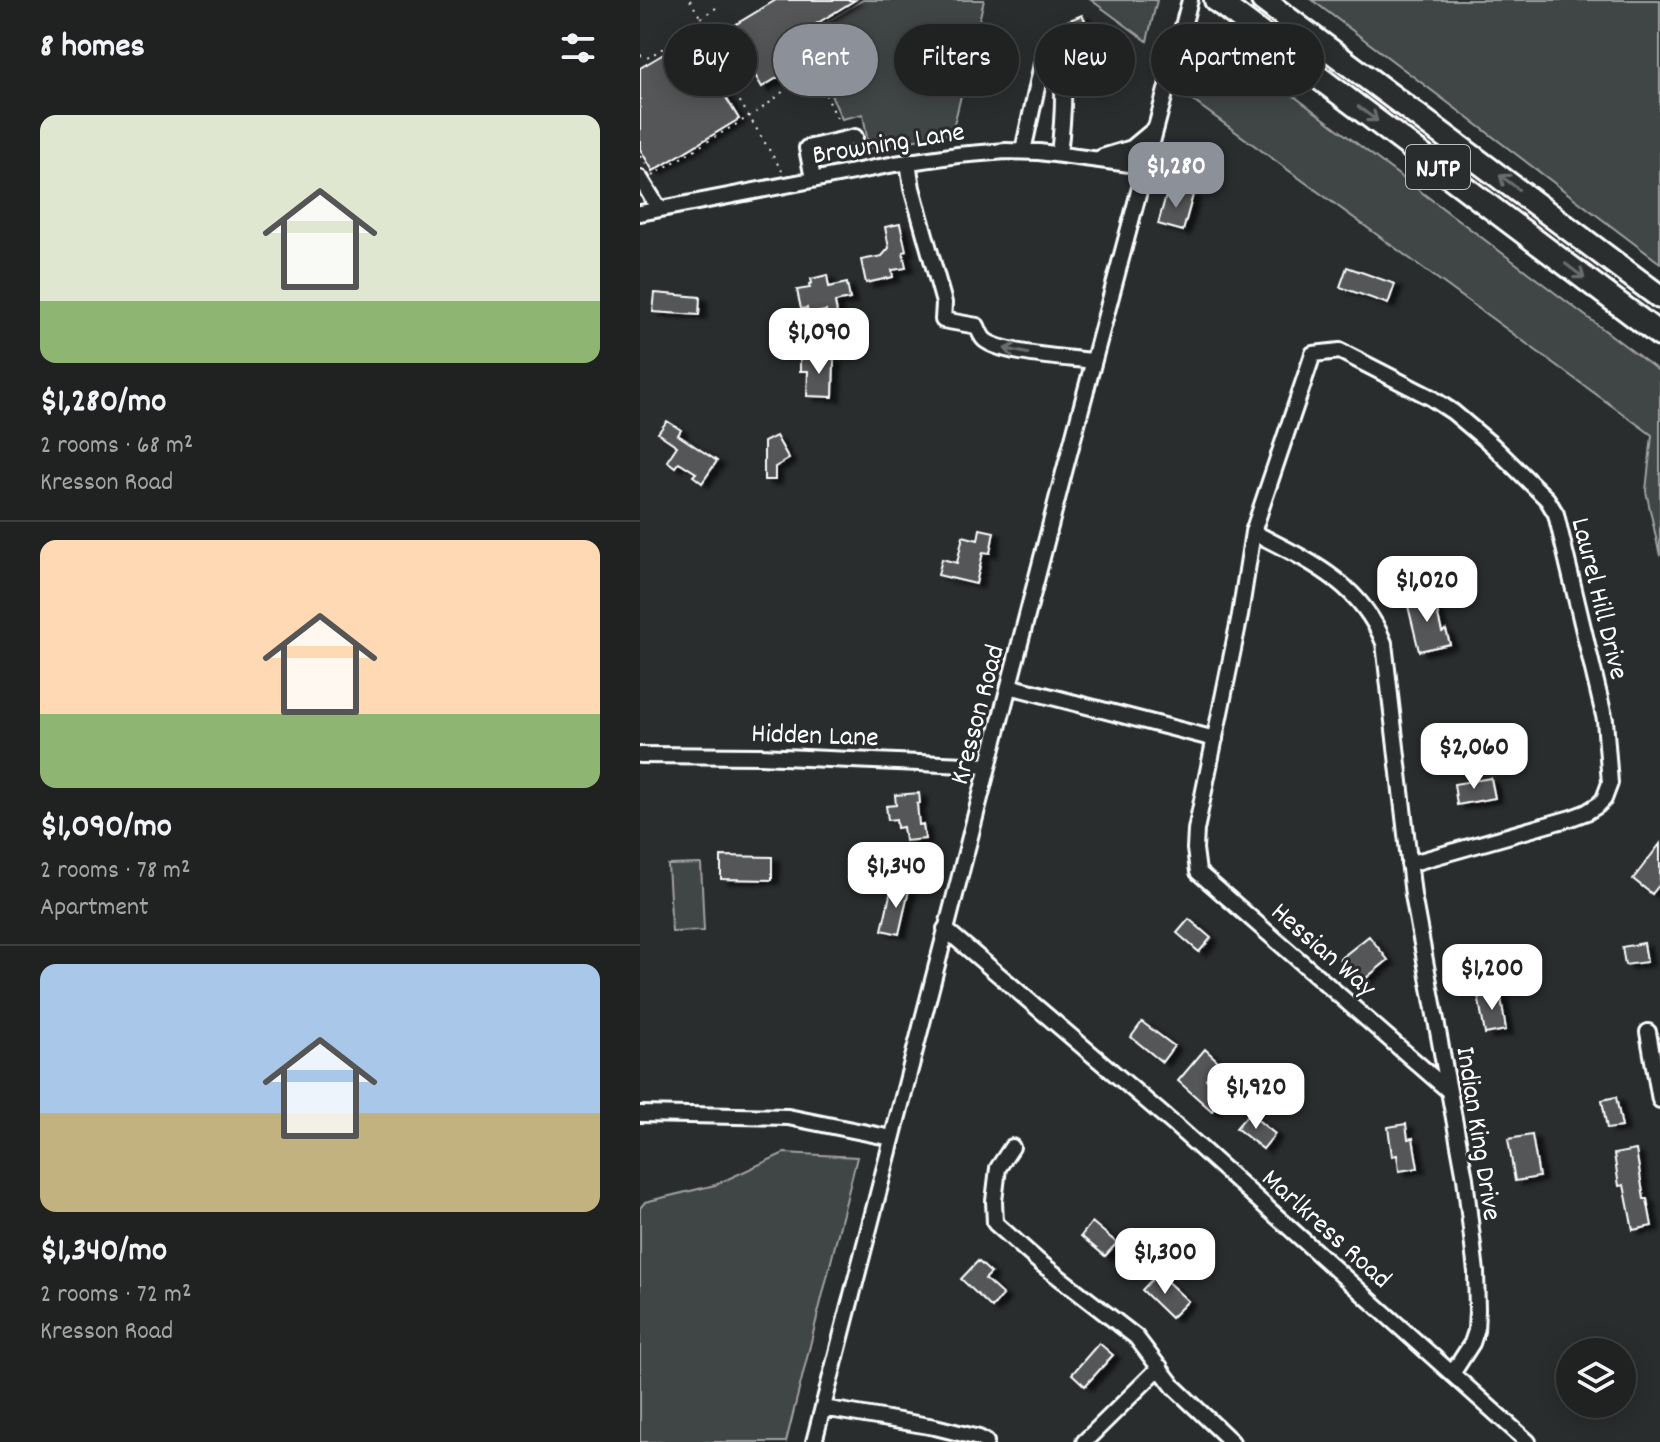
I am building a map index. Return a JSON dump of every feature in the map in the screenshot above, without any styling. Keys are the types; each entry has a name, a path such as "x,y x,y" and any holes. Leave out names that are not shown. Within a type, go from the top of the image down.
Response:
{"highway":[{"name":"NJTP","path":"1216,0 1660,335"},
{"name":"NJTP","path":"1263,0 1660,297"}],"street":[{"name":"Kresson Road","path":"814,1442 1093,361 1190,0"},
{"path":"1023,151 1046,46 1053,41 1062,67 1059,154"},
{"path":"1094,159 1132,148 1156,128"},
{"path":"813,179 807,148 855,137"},
{"name":"Browning Lane","path":"640,213 813,179 958,155 1023,151 1145,166"},
{"path":"908,162 912,188 944,303 943,320 977,326 983,339 996,346 1037,355 1093,361"},
{"path":"646,173 659,209"},
{"name":"Laurel Hill Drive","path":"1196,830 1240,615 1253,532 1313,354 1340,351 1453,412 1547,499 1556,514 1605,720 1610,783 1598,805 1571,818 1409,864"},
{"name":"Indian King Drive","path":"1253,532 1331,574 1353,593 1377,625 1384,643 1413,895 1465,1178 1476,1272 1476,1331 1452,1374"},
{"path":"1009,686 1215,739"},
{"name":"Hidden Lane","path":"640,755 760,756 988,766"},
{"name":"Hessian Way","path":"1196,830 1198,872 1449,1091"},
{"name":"Marlkress Road","path":"945,929 1176,1126 1528,1442"},
{"path":"1648,1032 1660,1100"},
{"path":"640,1114 788,1117 892,1138"},
{"path":"1012,1147 998,1168 995,1223 1038,1261 1136,1337 1174,1387 1232,1442"},
{"path":"1084,1442 1160,1367"},
{"path":"823,1408 935,1427 986,1442"}],"path":[{"path":"690,0 704,24"},
{"path":"701,18 716,8"},
{"path":"640,55 647,58 664,48"},
{"path":"737,96 782,171"},
{"path":"640,156 646,173 749,116 778,96"},
{"path":"826,96 839,122"}],"shaded area":[{"path":"863,0 984,0 978,24 894,24 894,96 961,96 952,133 869,149 863,114 842,119 831,96 878,96 878,24 824,24"},
{"path":"1091,0 1157,0 1147,41 1135,32 1135,24 1124,24"},
{"path":"1312,0 1660,0 1660,263"},
{"path":"1193,96 1294,96 1660,372 1660,556 1646,491 1652,435 1192,100"},
{"path":"701,864 704,931 672,932 668,865"},
{"path":"784,1153 857,1157 786,1442 640,1442 640,1208 645,1202 715,1185"}],"building":[{"path":"776,0 855,0 816,24 773,24 773,80 762,87 757,79 757,24 736,24"},
{"path":"1082,15 1087,24 1068,24 1067,21"},
{"path":"664,54 664,96 725,96 739,119 653,171 640,149 640,68"},
{"path":"1168,188 1193,195 1183,231 1158,224"},
{"path":"900,224 906,268 892,270 893,277 866,283 861,260 882,256 889,248 885,227"},
{"path":"1347,267 1395,284 1388,304 1340,287"},
{"path":"827,275 829,287 847,283 850,299 835,302 837,313 808,314 807,308 801,309 797,290 810,288 811,279"},
{"path":"655,293 700,297 699,315 653,312"},
{"path":"800,358 834,359 833,397 807,396 808,371 800,371"},
{"path":"667,421 681,430 678,435 717,461 702,483 693,476 696,473 679,462 675,467 667,461 677,446 658,433"},
{"path":"776,436 789,459 775,467 775,480 764,480 764,442"},
{"path":"980,529 994,532 990,553 983,552 976,584 938,575 942,559 957,563 963,536 978,540"},
{"path":"1433,596 1442,632 1446,630 1450,644 1419,651 1407,602"},
{"path":"1491,778 1495,798 1457,805 1454,784"},
{"path":"919,793 919,825 923,824 925,839 905,841 903,827 897,828 896,819 888,820 886,806 896,805 895,795"},
{"path":"1660,844 1660,884 1652,894 1633,879"},
{"path":"721,856 772,857 772,880 721,879"},
{"path":"892,886 909,890 899,934 882,930"},
{"path":"1189,919 1211,938 1199,952 1177,933"},
{"path":"1369,936 1388,960 1360,983 1340,959"},
{"path":"1644,943 1647,962 1625,965 1622,947"},
{"path":"1500,991 1506,1030 1485,1034 1478,995"},
{"path":"1142,1022 1174,1046 1162,1062 1131,1037"},
{"path":"1205,1049 1220,1063 1206,1079 1225,1095 1212,1111 1178,1081"},
{"path":"1616,1097 1622,1127 1607,1129 1602,1100"},
{"path":"1249,1113 1275,1134 1263,1149 1236,1128"},
{"path":"1406,1124 1408,1139 1413,1138 1418,1168 1399,1171 1397,1155 1392,1156 1388,1127"},
{"path":"1532,1135 1539,1177 1515,1181 1508,1139"},
{"path":"1636,1150 1652,1226 1633,1230 1624,1185 1619,1186 1614,1154"},
{"path":"1092,1222 1117,1243 1105,1256 1081,1236"},
{"path":"978,1261 991,1273 985,1279 1003,1295 992,1308 961,1279"},
{"path":"1158,1273 1188,1301 1171,1318 1142,1290"},
{"path":"1099,1343 1113,1355 1085,1386 1072,1374"}]}
